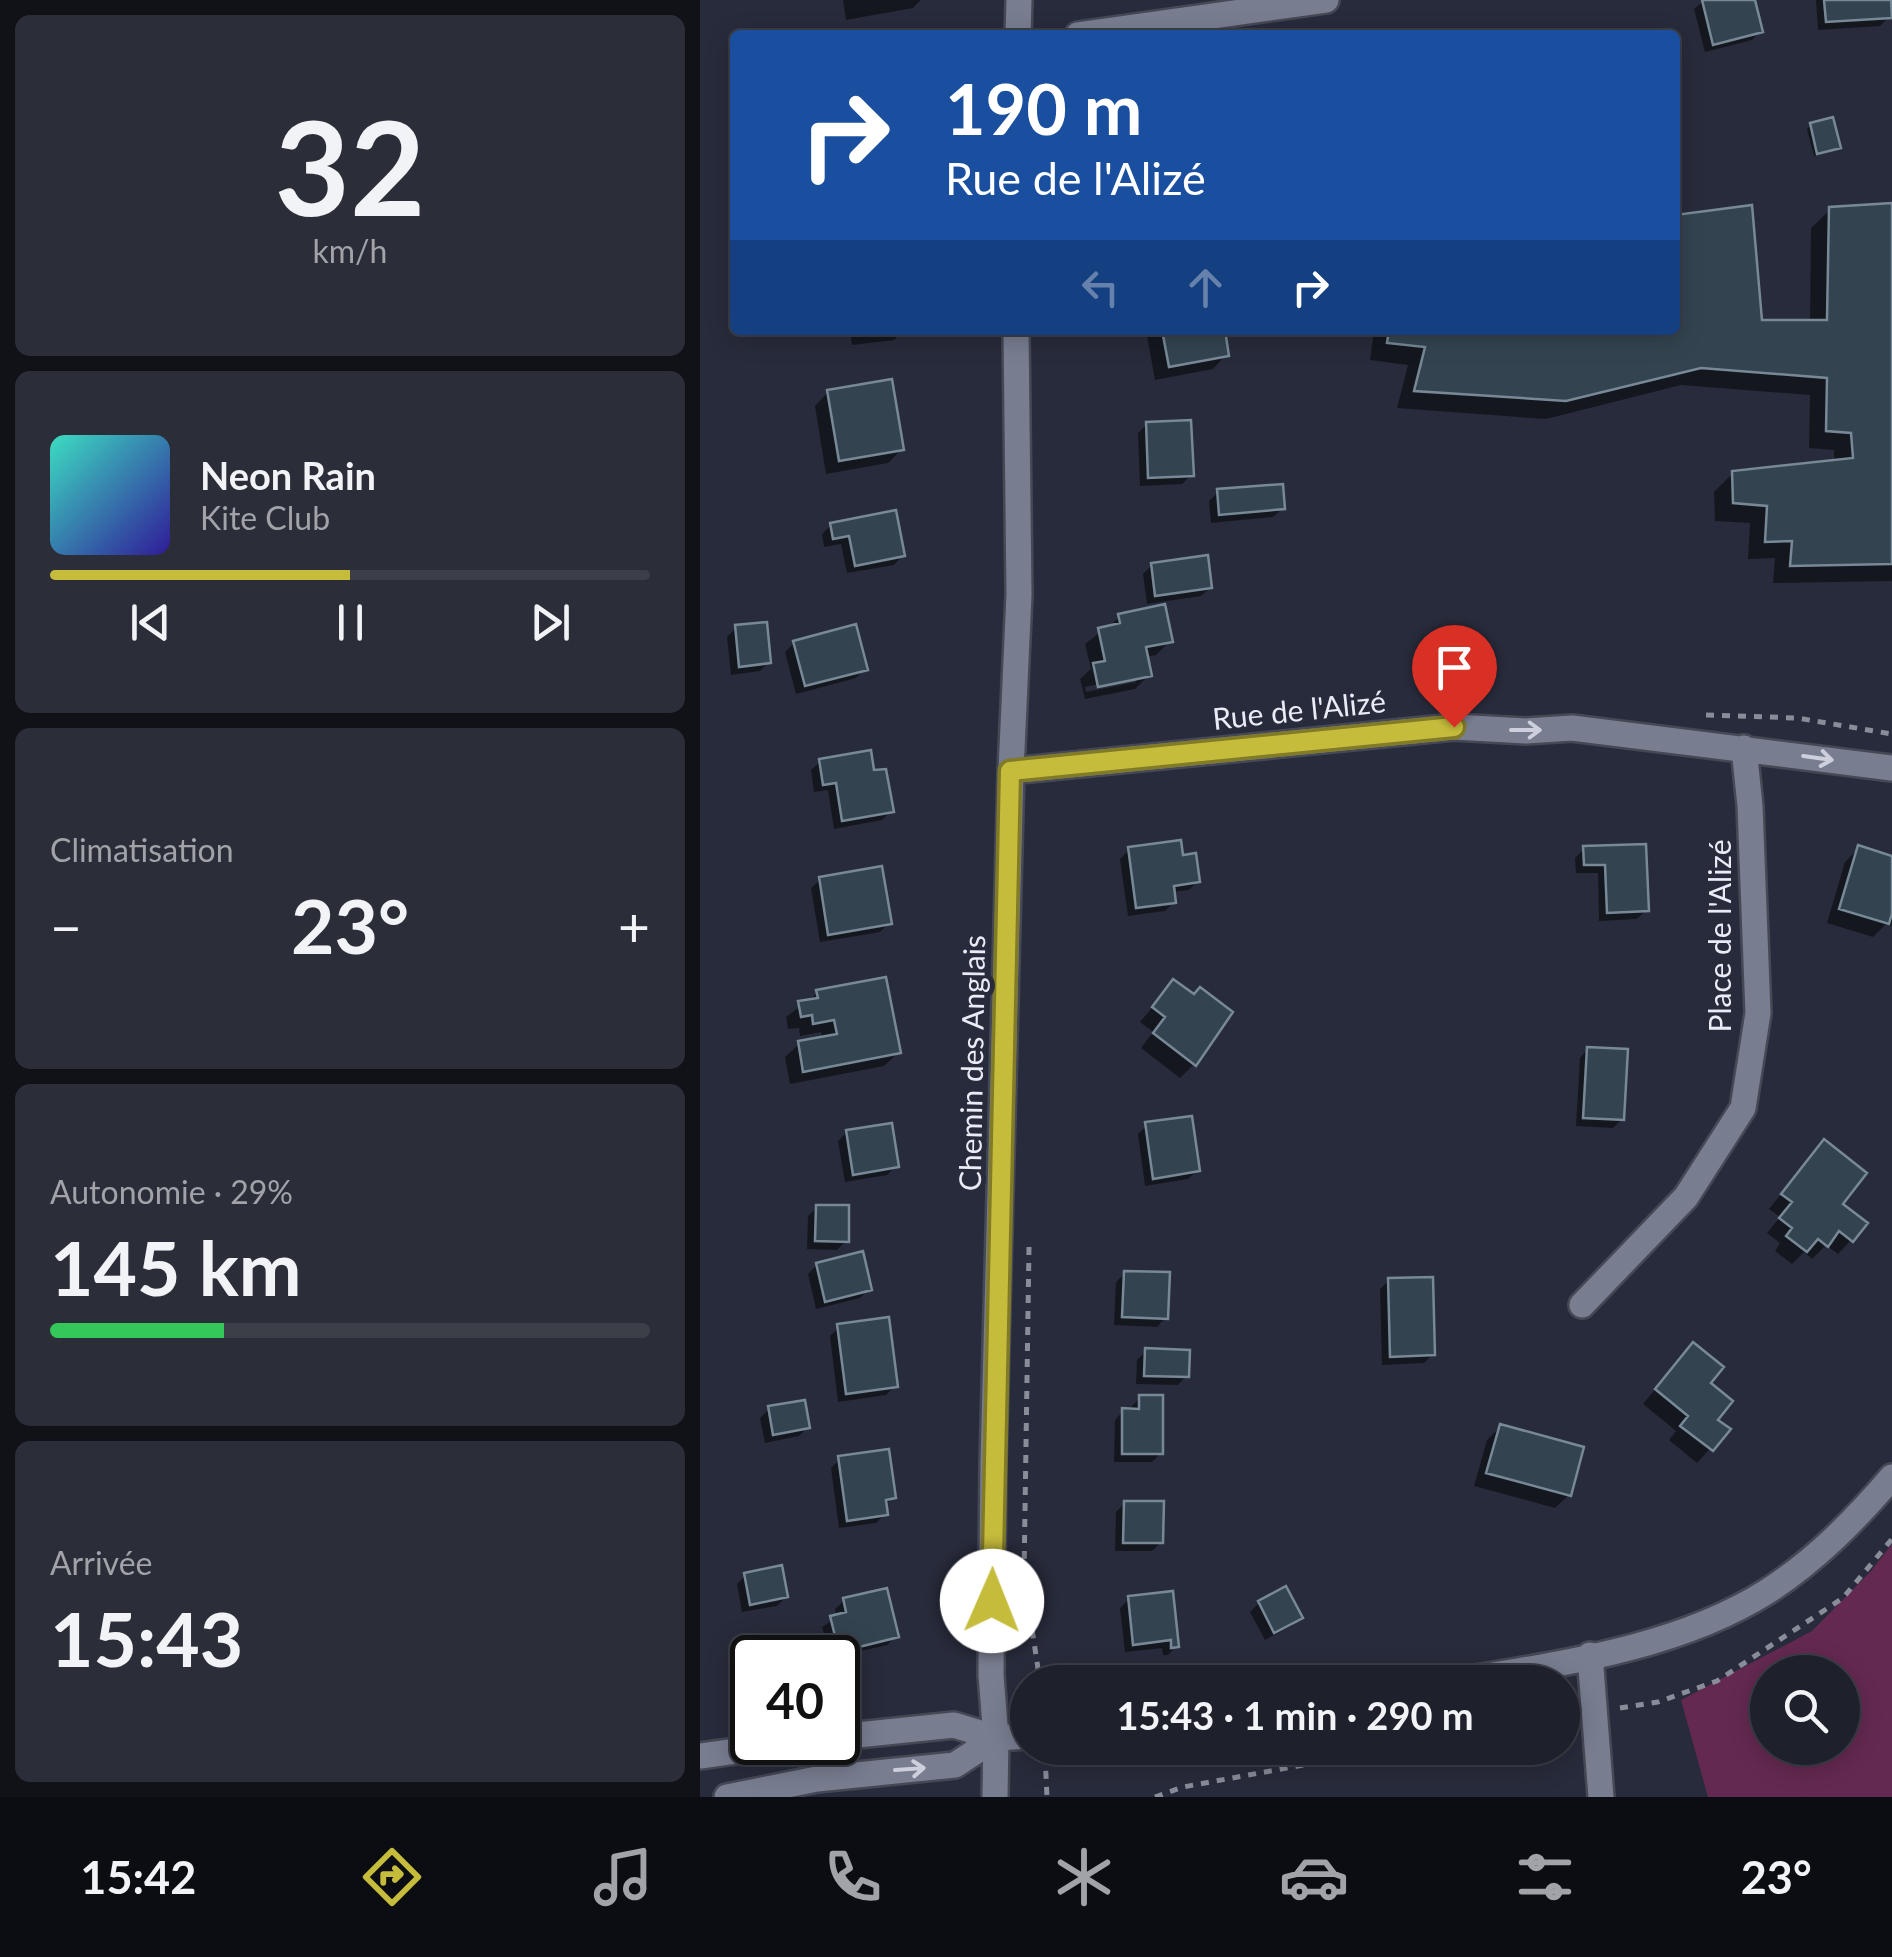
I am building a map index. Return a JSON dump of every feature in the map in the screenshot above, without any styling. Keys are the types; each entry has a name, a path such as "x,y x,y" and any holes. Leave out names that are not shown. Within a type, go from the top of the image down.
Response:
{"street":[{"path":"1018,30 1019,0"},
{"path":"1113,30 1326,0"},
{"name":"Chemin des Anglais","path":"995,1797 991,1675 993,1463 1010,771 1019,596 1016,335"},
{"name":"Rue de l'Alizé","path":"1010,771 1454,727 1526,731 1572,728 1892,768"},
{"name":"Place de l'Alizé","path":"1582,1304 1686,1197 1743,1108 1758,1013 1744,748"},
{"path":"1539,1665 1641,1644 1702,1624 1766,1592 1820,1553 1892,1477"},
{"path":"1590,1655 1600,1797"},
{"path":"860,1736 954,1726 996,1738 1010,1737"},
{"path":"727,1797 817,1779 955,1765 996,1738"},
{"path":"700,1756 730,1752"}],"path":[{"path":"1029,1242 1024,1576 1037,1665"},
{"path":"1620,1708 1658,1702 1717,1680 1843,1598 1892,1540"},
{"path":"1045,1765 1047,1797"},
{"path":"1155,1797 1183,1787 1303,1765"}],"shaded area":[{"path":"1892,1544 1892,1797 1708,1797 1681,1700 1750,1664 1750,1765 1860,1765 1860,1655 1766,1655 1812,1631"}],"building":[{"path":"1702,0 1755,0 1763,32 1713,45"},
{"path":"1824,0 1891,0 1892,18 1826,22"},
{"path":"1833,117 1841,148 1817,154 1810,123"},
{"path":"1892,203 1892,564 1790,566 1792,541 1765,542 1767,506 1733,503 1732,471 1853,458 1851,433 1826,431 1827,378 1701,368 1566,401 1414,391 1425,347 1387,343 1388,335 1680,335 1680,214 1752,205 1762,320 1827,320 1829,207"},
{"path":"1163,335 1226,335 1229,356 1169,367"},
{"path":"892,379 904,450 839,461 827,390"},
{"path":"1191,420 1194,476 1148,478 1146,422"},
{"path":"1283,484 1285,509 1219,515 1217,489"},
{"path":"896,510 905,556 855,566 849,536 833,539 830,523"},
{"path":"1208,555 1212,588 1155,596 1151,563"},
{"path":"1165,604 1173,642 1146,647 1152,676 1098,687 1093,663 1105,661 1098,628 1120,623 1118,614"},
{"path":"767,622 771,663 739,667 735,625"},
{"path":"856,624 868,670 805,686 793,641"},
{"path":"871,750 874,770 886,769 894,812 842,821 836,783 823,785 819,759"},
{"path":"1181,840 1183,855 1196,853 1200,882 1174,886 1176,903 1136,908 1128,847"},
{"path":"1646,844 1649,911 1607,913 1605,865 1584,865 1583,846"},
{"path":"1858,845 1892,856 1889,924 1839,909"},
{"path":"882,866 892,924 828,935 819,877"},
{"path":"886,977 901,1053 803,1072 798,1041 837,1034 834,1020 813,1024 812,1015 801,1017 798,1001 818,998 816,990"},
{"path":"1173,979 1194,994 1200,987 1233,1012 1196,1066 1153,1033 1165,1017 1152,1007"},
{"path":"1587,1047 1628,1049 1624,1120 1583,1118"},
{"path":"1192,1116 1200,1171 1153,1179 1145,1122"},
{"path":"892,1123 899,1167 853,1175 846,1130"},
{"path":"1824,1139 1867,1173 1843,1204 1868,1223 1853,1242 1839,1231 1828,1247 1818,1239 1807,1252 1786,1236 1792,1228 1779,1218 1792,1202 1781,1194"},
{"path":"816,1205 849,1205 849,1242 815,1241"},
{"path":"863,1251 872,1290 825,1302 816,1263"},
{"path":"1124,1271 1170,1272 1168,1319 1122,1317"},
{"path":"1433,1277 1435,1355 1390,1357 1388,1278"},
{"path":"889,1317 898,1387 846,1394 837,1324"},
{"path":"1693,1342 1724,1367 1711,1383 1733,1401 1718,1420 1731,1429 1713,1451 1680,1426 1688,1416 1655,1389"},
{"path":"1145,1348 1190,1350 1189,1377 1144,1376"},
{"path":"1139,1395 1163,1395 1163,1454 1122,1454 1122,1408 1139,1409"},
{"path":"805,1400 810,1428 773,1435 768,1406"},
{"path":"1500,1424 1584,1447 1571,1496 1486,1473"},
{"path":"889,1449 896,1498 886,1500 888,1515 847,1521 838,1456"},
{"path":"1124,1501 1164,1501 1163,1543 1123,1543"},
{"path":"782,1565 788,1597 750,1605 744,1573"},
{"path":"1286,1586 1303,1618 1274,1633 1258,1601"},
{"path":"887,1588 899,1637 860,1647 860,1635 835,1635 830,1616 846,1612 843,1598"},
{"path":"1173,1591 1179,1647 1171,1648 1171,1640 1133,1645 1128,1596"}],"route":[{"path":"992,1601 1010,771 1454,727"}]}
